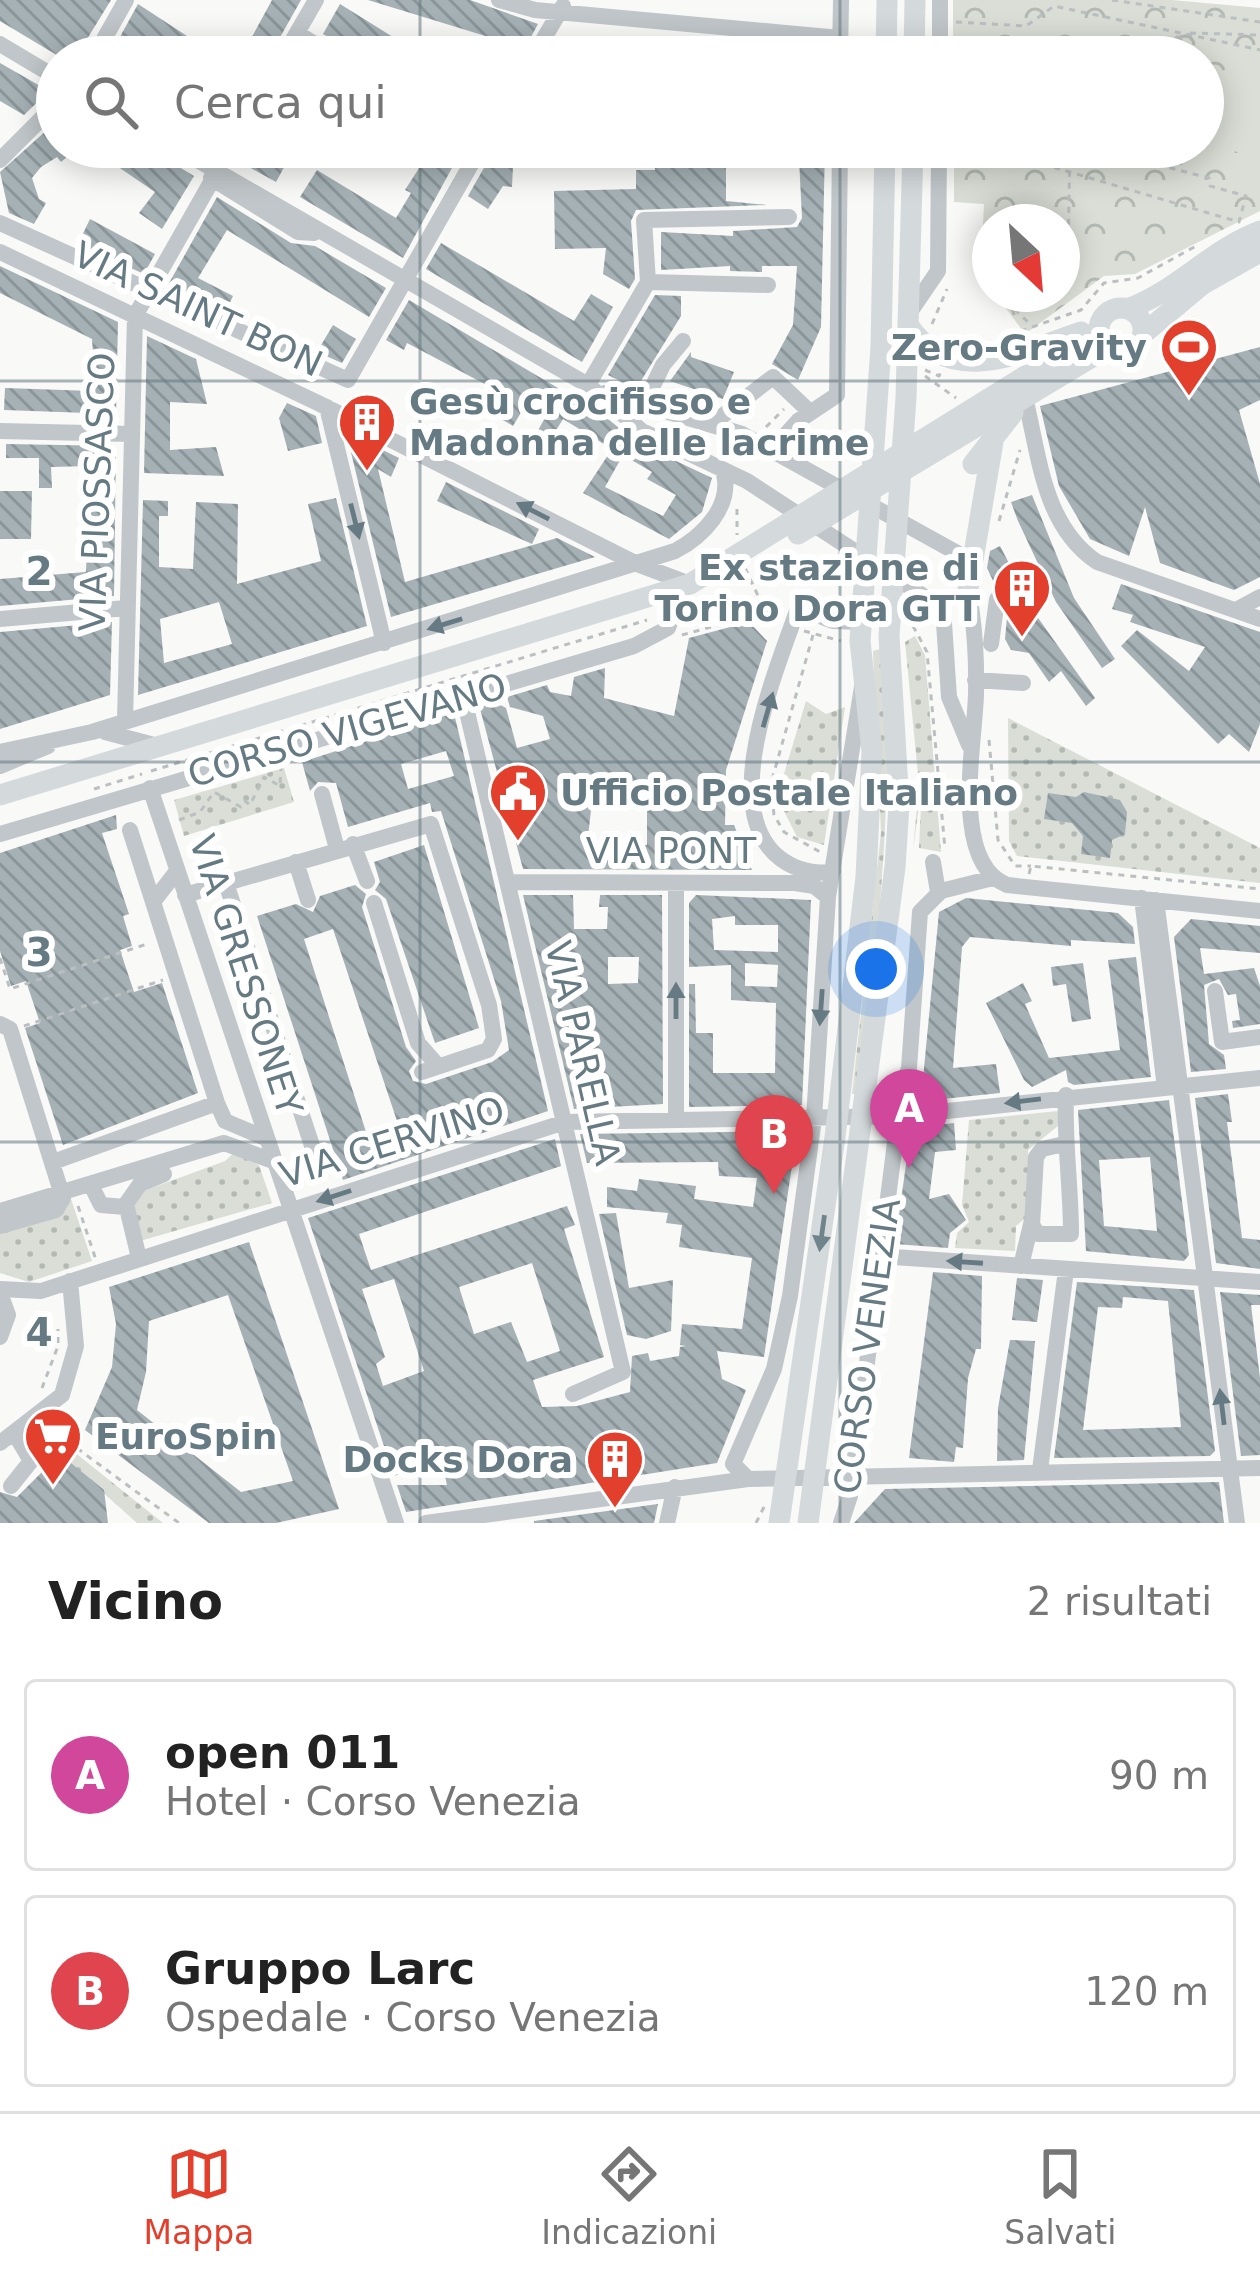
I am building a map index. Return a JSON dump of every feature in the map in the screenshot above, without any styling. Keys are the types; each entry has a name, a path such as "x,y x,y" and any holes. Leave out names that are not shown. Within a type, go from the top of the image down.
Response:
{"main road":[{"path":"886,36 887,0"},
{"path":"914,36 915,0"},
{"name":"CORSO VENEZIA","path":"778,1523 838,1117 869,846 872,766 862,622 864,490 884,168"},
{"name":"CORSO VENEZIA","path":"808,1523 865,1117 899,805 889,636 907,371 920,325 914,168"},
{"path":"1109,338 1110,311 1127,309 1216,251 1260,231"},
{"path":"920,325 945,358 979,364 1081,332 1109,338 1143,334 1203,284 1260,252"},
{"path":"1127,309 1140,318 1143,334"},
{"path":"902,462 1109,338"},
{"path":"864,490 967,412 1109,338"},
{"path":"973,464 1026,402 1109,338"},
{"path":"968,589 994,434"},
{"name":"CORSO VIGEVANO","path":"0,795 684,594 864,490"}],"street":[{"path":"106,36 126,0"},
{"path":"295,36 316,0"},
{"path":"499,0 563,5 763,36"},
{"path":"840,36 841,0"},
{"path":"940,0 940,36"},
{"path":"545,36 563,5"},
{"path":"297,33 302,36"},
{"path":"0,44 36,65"},
{"path":"0,160 36,124"},
{"path":"206,168 593,388 642,431 724,474 748,481 931,601 942,616 949,697 969,745"},
{"name":"VIA PIOSSASCO","path":"125,721 131,434 141,303 213,168"},
{"path":"384,643 328,404 469,168"},
{"path":"772,450 809,411 837,395 840,168"},
{"path":"920,325 938,271 939,168"},
{"path":"593,388 648,281 644,220 789,217"},
{"name":"VIA SAINT BON","path":"0,223 328,404 637,564 684,594"},
{"name":"VIA SAINT BON","path":"0,252 343,381"},
{"path":"648,281 768,285"},
{"path":"644,404 663,364 683,341"},
{"path":"712,424 773,377 809,411"},
{"path":"593,388 712,424 864,490 899,519 959,554 968,589 975,680 969,745 975,846 993,878"},
{"path":"1026,402 1054,514 1080,550 1097,562 1260,619"},
{"path":"0,431 131,434"},
{"name":"CORSO VIGEVANO","path":"0,766 60,741 637,564 692,542 724,501 724,474"},
{"path":"668,628 684,594"},
{"path":"1236,610 1260,596"},
{"path":"991,644 997,599"},
{"path":"0,619 126,608"},
{"path":"833,871 811,872 778,857 755,828 747,788 798,608 833,621 862,622"},
{"name":"CORSO VIGEVANO","path":"0,834 634,646 668,628"},
{"name":"CORSO VENEZIA","path":"748,1479 737,1472 735,1451 774,1369 784,1332 814,1118 828,897 853,716 866,676"},
{"path":"975,680 1024,683"},
{"name":"VIA PARELLA","path":"463,695 622,1372 604,1385 574,1394"},
{"name":"CORSO VIGEVANO","path":"92,731 128,734 158,746"},
{"name":"CORSO VIGEVANO","path":"0,752 60,741"},
{"name":"VIA GRESSONEY","path":"150,788 396,1523"},
{"path":"322,794 345,847 367,881"},
{"path":"185,896 422,824 436,832 495,1027 488,1050 430,1069 374,903"},
{"path":"130,830 217,1103 225,1121 265,1138"},
{"path":"770,884 778,857"},
{"path":"296,862 308,900"},
{"path":"933,862 939,892 993,878 1026,887 1260,910"},
{"path":"153,902 177,871"},
{"path":"226,883 319,1167"},
{"name":"VIA PONT","path":"509,883 808,885 828,897"},
{"path":"676,885 676,1117"},
{"name":"CORSO VENEZIA","path":"841,1523 852,1477 878,1256 909,1068 920,912 939,892"},
{"path":"1149,899 1173,1087 1208,1280 1238,1523"},
{"path":"1215,991 1222,1042 1260,1037"},
{"path":"8,1026 9,1054 68,1193"},
{"name":"VIA CERVINO","path":"0,1291 29,1293 70,1281 565,1122 898,1116 1260,1078"},
{"path":"1032,1219 1038,1234 1071,1234 1071,1174 1064,1144 1066,1095"},
{"path":"53,1162 217,1103"},
{"path":"0,1211 224,1143 273,1161"},
{"path":"1021,1266 1032,1219 1037,1154 1064,1144"},
{"path":"125,1208 146,1180 216,1157"},
{"path":"92,1186 101,1205 125,1208"},
{"path":"0,1226 56,1210 68,1193"},
{"path":"125,1208 139,1258"},
{"path":"878,1256 1260,1282"},
{"path":"1040,1470 1066,1270"},
{"path":"11,1486 31,1461 8,1438 54,1406 72,1370 77,1316 70,1281"},
{"path":"0,1291 8,1315 0,1337"},
{"path":"426,1523 748,1479 1260,1468"},
{"path":"667,1523 675,1487"}],"path":[{"path":"1112,0 1260,22"},
{"path":"949,21 1026,26 1054,6 1195,36"},
{"path":"1178,36 1260,34"},
{"path":"1224,42 1260,50"},
{"path":"1056,168 1239,222 1246,196 1170,168"},
{"path":"1069,204 1070,168"},
{"path":"982,344 1081,310 1104,283 1152,270"},
{"path":"920,325 945,287"},
{"path":"1018,312 1033,326"},
{"path":"907,371 938,382 967,412"},
{"path":"997,529 1020,442"},
{"path":"90,790 650,620 688,635 770,611"},
{"path":"988,731 998,839 1015,866 1260,889"},
{"path":"179,820 200,812 214,792 241,807 245,802 250,805 264,778 280,786 284,780 275,749"},
{"path":"1026,887 1031,866"},
{"path":"0,958 10,989 155,941"},
{"path":"8,1026 169,979"},
{"path":"68,1193 99,1271"},
{"path":"39,1395 58,1346 58,1323"},
{"path":"35,1418 179,1523"},
{"path":"756,1523 766,1503"}],"green space":[{"path":"953,0 1172,0 1260,8 1260,211 1135,274 1104,276 1080,294 1080,204 954,202 954,168 1224,168 1224,36 953,36"},
{"path":"1246,63 1260,78 1260,154 1224,146 1224,70"},
{"path":"1009,312 1055,312 1025,334"},
{"path":"915,636 925,655 941,852 919,848 922,784 913,850 919,784 905,642"},
{"path":"883,648 887,762 882,872 860,1094 852,1094 881,833 873,651"},
{"path":"806,701 826,714 845,707 824,845 797,837 777,797"},
{"path":"1008,718 1260,848 1260,883 1017,856 1009,841"},
{"path":"284,768 294,802 184,836 174,800"},
{"path":"1058,1111 1058,1126 1028,1150 1030,1214 1016,1226 1015,1251 955,1248 957,1233 969,1222 962,1205 969,1120"},
{"path":"235,1152 259,1165 272,1203 140,1241 134,1204 141,1192 225,1161"},
{"path":"71,1199 92,1261 29,1282 0,1273 0,1233 49,1220"},
{"path":"48,1431 163,1523 137,1523 60,1454 45,1466 38,1434"}],"building":[{"path":"0,0 111,0 89,36 36,36 36,43 0,21"},
{"path":"272,0 301,0 281,36 252,36"},
{"path":"368,0 470,0 538,24 531,36 485,36"},
{"path":"138,4 187,36 120,36"},
{"path":"340,4 391,36 327,36 323,34"},
{"path":"0,63 36,84 36,103 24,115 0,101"},
{"path":"36,140 36,168 40,168 32,178 39,199 46,203 34,224 9,213 0,172"},
{"path":"120,168 181,168 194,176 162,229 139,213 155,192"},
{"path":"251,168 284,168 276,182"},
{"path":"419,168 452,168 403,258 300,197 317,170 396,218 411,193 405,190"},
{"path":"484,168 513,168 512,187 503,186 488,209 468,196"},
{"path":"726,168 726,201 767,205 636,210 631,221 635,279 629,289 603,274 606,248 555,249 554,191 636,189 636,170"},
{"path":"799,168 825,168 821,327 798,380 772,364 793,325 797,266 762,266 762,272 730,271 730,266 661,270 661,232 733,236 733,231 797,227 802,218"},
{"path":"217,197 291,243 315,246 386,288 369,317 227,230 198,278 233,296 226,311 168,285"},
{"path":"90,219 155,254 144,274 78,244"},
{"path":"441,243 574,321 591,294 613,307 582,362 426,269"},
{"path":"0,266 118,322 116,414 4,410 5,388 92,391 94,369 92,339 0,293"},
{"path":"655,295 681,296 681,316 636,389 608,375"},
{"path":"409,300 602,414 636,442 712,478 702,512 669,539 583,493 612,449 563,419 549,442 536,434 546,416 526,404 513,426 486,410 498,391 407,343 404,350 386,340","holes":["623,455 652,472 647,479 676,495 663,516 605,487"]},
{"path":"333,325 356,339 342,363 317,352"},
{"path":"147,336 196,359 207,404 170,402 170,450 216,447 224,476 144,473"},
{"path":"1260,347 1260,400 1239,410 1260,484 1260,577 1234,590 1160,563 1145,507 1129,556 1090,539 1059,486 1040,406"},
{"path":"691,352 691,357 734,372 723,399 670,381"},
{"path":"287,403 316,416 322,443 288,451 279,418"},
{"path":"346,432 399,458 391,477 378,469 405,582 557,538 595,557 391,617"},
{"path":"6,444 116,446 114,596 0,606 0,579 86,572 90,466 51,467 52,488 39,488 39,458 6,458"},
{"path":"446,482 539,529 532,544 437,501"},
{"path":"0,491 32,491 31,539 0,539"},
{"path":"1032,495 1074,598 1115,659 1102,668 1056,602 1018,521 1011,502"},
{"path":"336,498 367,626 138,695 143,500 168,501 168,516 159,516 159,567 193,569 196,502 238,504 237,584 321,561 308,504","holes":["219,602 232,644 164,663 160,619"]},
{"path":"1000,546 1036,615 1095,698 1086,706 1061,671 1049,682 1029,653 1011,650 1005,639 1009,595 996,587 987,568 990,551"},
{"path":"1121,584 1260,632 1260,724 1249,752 1229,734 1218,744 1121,646 1137,630 1189,671 1205,647 1130,622 1133,615 1112,609"},
{"path":"112,622 110,695 0,729 0,632"},
{"path":"749,622 767,641 726,770 725,825 734,825 752,870 523,869 479,705 493,701 506,708 517,748 550,739 543,716 510,707 507,697 547,685 550,692 571,696 574,677 605,668 604,698 674,716 689,638","holes":["647,792 647,845 587,845 593,793"]},
{"path":"454,713 548,1111 343,1180 257,916 296,904 313,912 320,896 355,885 366,894 362,907 406,1047 416,1061 409,1071 413,1081 426,1084 492,1062 509,1050 501,1001 441,811 432,812 430,803 348,827 336,783 318,782 310,791 302,762","holes":["446,751 454,776 408,789 401,764","333,929 397,1121 366,1132 304,939"]},
{"path":"1084,792 1120,800 1127,812 1125,834 1112,840 1110,858 1081,854 1083,836 1072,823 1044,819 1048,793 1076,797"},
{"path":"116,815 117,829 102,833 129,914 123,916 132,946 120,950 134,992 162,983 198,1093 63,1145 25,1028 40,1023 26,981 11,986 0,951 0,853"},
{"path":"424,845 479,1028 435,1043 386,899 375,890 380,882 374,862"},
{"path":"523,895 573,895 574,929 607,929 608,907 599,907 600,895 662,895 663,1104 574,1109","holes":["608,957 639,957 638,983 608,984"]},
{"path":"696,895 811,900 802,1105 689,1107 689,984 695,984 696,1033 713,1033 713,1073 775,1073 776,1003 731,1000 731,965 689,967 689,903","holes":["735,916 735,925 778,925 778,952 714,950 712,919","745,963 778,965 777,987 745,986"]},
{"path":"966,898 1118,913 1133,927 1135,944 1071,940 1071,946 970,937 962,947 953,1068 996,1064 1000,1093 933,1100 922,1089 939,912"},
{"path":"1191,919 1260,926 1260,953 1200,948 1204,974 1254,968 1260,986 1260,1024 1233,1028 1232,1021 1240,1020 1236,994 1228,995 1219,979 1204,985 1209,1044 1224,1055 1226,1069 1191,1072 1174,937"},
{"path":"1136,957 1151,1077 1074,1085 1068,1082 1066,1070 1032,1087 1024,1080 986,1003 1023,983 1032,1001 1025,1004 1049,1058 1120,1050 1108,960"},
{"path":"1083,963 1091,1019 1072,1022 1066,984 1053,986 1051,967"},
{"path":"1228,1094 1232,1122 1227,1122 1242,1238 1260,1240 1260,1269 1216,1263 1195,1098"},
{"path":"1169,1100 1189,1255 1184,1261 1086,1251 1078,1110","holes":["1150,1157 1157,1231 1104,1226 1099,1160"]},
{"path":"954,1123 956,1150 935,1152 929,1199 949,1194 966,1220 950,1233 948,1248 895,1244 911,1128"},
{"path":"797,1131 764,1357 717,1351 722,1379 746,1390 717,1463 406,1512 397,1485 447,1485 441,1459 394,1476 308,1218 555,1139 561,1166 359,1234 371,1270 567,1206 575,1225 564,1229 604,1357 533,1380 542,1407 577,1406 630,1392 632,1356 648,1353 650,1361 679,1356 680,1347 686,1346 680,1345 682,1324 742,1329 752,1258 679,1247 682,1225 666,1223 668,1213 607,1207 607,1187 637,1191 639,1179 696,1186 694,1199 753,1207 757,1178 719,1176 718,1162 587,1163 580,1134","holes":["532,1263 560,1351 527,1362 511,1322 474,1334 459,1287","394,1279 424,1371 383,1386 376,1364 385,1357 362,1289"]},
{"path":"616,1213 629,1288 673,1280 671,1331 646,1339 627,1335 599,1214"},
{"path":"249,1242 339,1509 276,1523 209,1523 85,1430 112,1367 116,1324 109,1287","holes":["228,1295 293,1481 241,1492 137,1410 146,1372 149,1321"]},
{"path":"933,1272 982,1276 981,1349 976,1349 968,1378 963,1448 956,1447 954,1462 909,1458"},
{"path":"1017,1278 1043,1280 1037,1322 1012,1320"},
{"path":"1077,1282 1194,1290 1215,1451 1210,1456 1054,1458","holes":["1123,1297 1168,1301 1181,1427 1083,1430 1098,1307 1122,1308"]},
{"path":"1220,1292 1260,1295 1260,1305 1251,1305 1260,1378 1260,1455 1241,1456"},
{"path":"1010,1340 1035,1341 1024,1460 997,1461 998,1408"},
{"name":"EuroSpin","path":"60,1454 104,1490 108,1523 0,1523 0,1492 17,1497"},
{"path":"1219,1482 1224,1523 854,1523 885,1489"},
{"path":"658,1504 654,1523 534,1523 534,1521"}],"place":[{"name":"Zero-Gravity","path":"1189,398"},
{"name":"Gesù crocifisso e Madonna delle lacrime","path":"367,473"},
{"name":"Ex stazione di Torino Dora GTT","path":"1022,639"},
{"name":"Ufficio Postale Italiano","path":"518,843"},
{"name":"open 011","path":"909,1168"},
{"name":"Gruppo Larc","path":"774,1194"},
{"name":"EuroSpin","path":"53,1487"},
{"name":"Docks Dora","path":"615,1510"}]}
